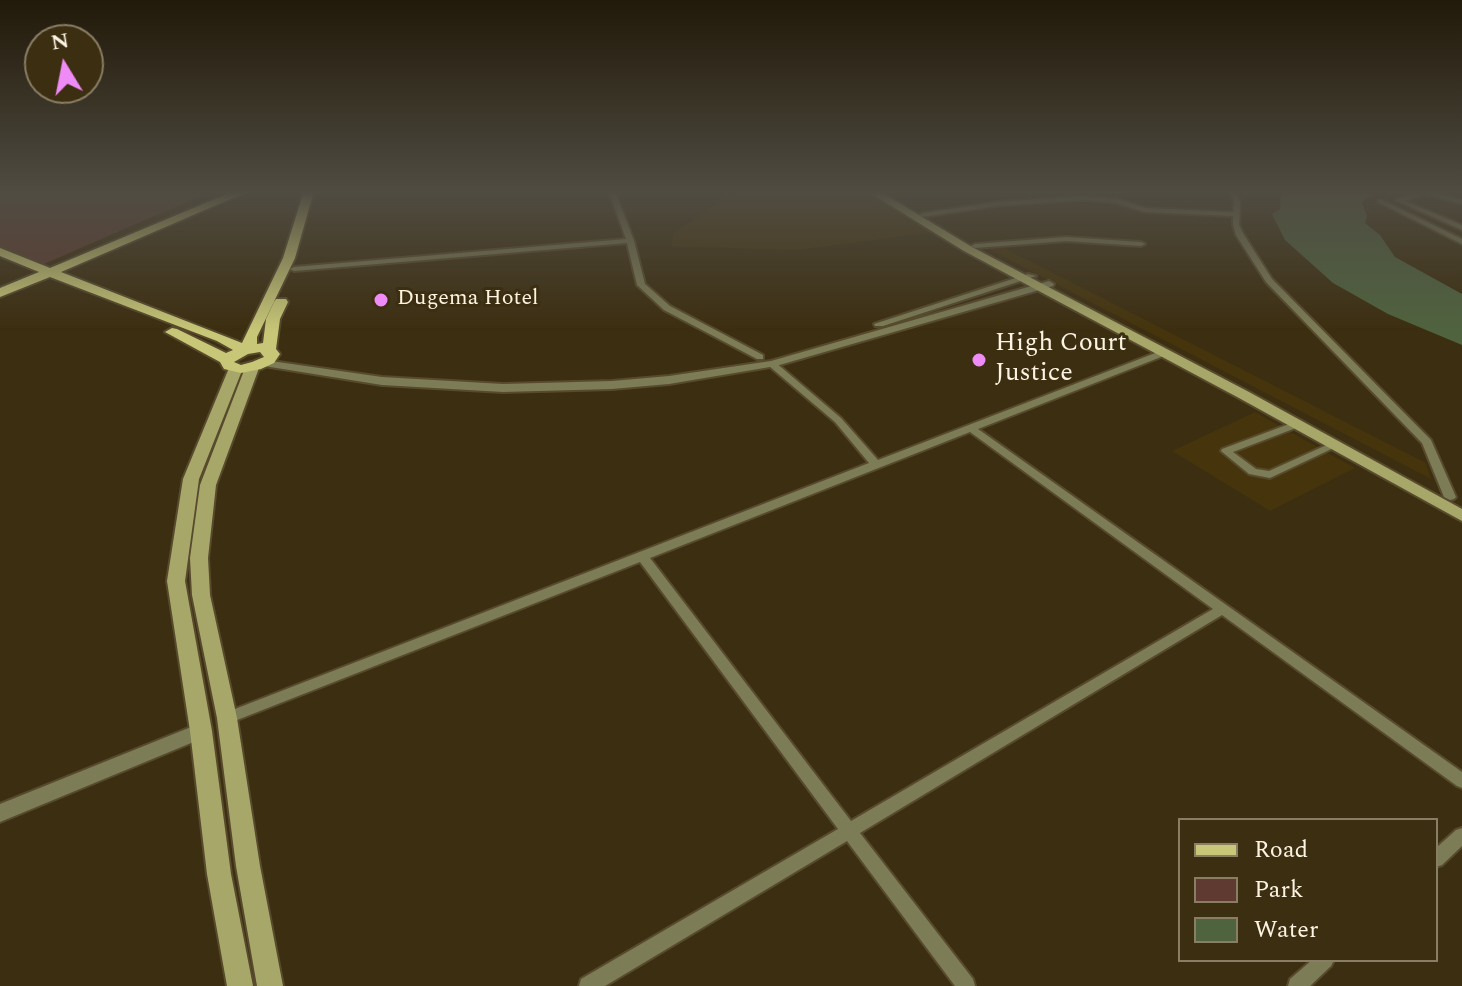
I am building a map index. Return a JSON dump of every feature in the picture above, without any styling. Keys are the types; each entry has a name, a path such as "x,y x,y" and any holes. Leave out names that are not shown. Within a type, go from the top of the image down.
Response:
{"main road":[{"path":"0,293 128,240"},
{"path":"270,986 248,866 227,718 201,595 199,558 208,485 252,357 254,330 289,258 294,240"},
{"path":"240,986 219,874 201,731 176,581 191,479 273,319 304,240"},
{"path":"961,240 1456,501"},
{"path":"965,240 1163,353 1462,516"},
{"path":"0,252 222,338 252,357"},
{"path":"0,259 50,273 159,325 252,357"},
{"path":"0,299 50,273"},
{"path":"222,338 245,335 254,330"}],"street":[{"path":"975,246 1053,240"},
{"path":"1081,240 1141,244"},
{"path":"1243,240 1286,301 1392,403 1427,442 1456,501"},
{"path":"294,269 630,241 641,285 657,302 760,357"},
{"path":"252,357 364,371 598,379 760,357 1036,281"},
{"path":"252,357 382,381 503,388 627,384 772,364 1036,281"},
{"path":"227,718 644,558 1163,353"},
{"path":"772,364 838,420 877,466"},
{"path":"1297,424 1226,451 1253,472 1270,475 1335,445"},
{"path":"971,428 1462,781"},
{"path":"644,558 966,986"},
{"path":"588,986 1223,609"},
{"path":"0,813 201,731"},
{"path":"1438,857 1462,835"},
{"path":"1297,986 1323,962"}],"shaded area":[{"path":"672,240 874,240 797,250 672,246"},
{"path":"985,247 1002,247 1426,463 1431,479"},
{"path":"1255,412 1355,468 1270,511 1172,451"}],"green space":[{"path":"0,240 99,240 37,267 0,250"}],"water":[{"path":"1285,240 1383,240 1395,257 1462,294 1462,345 1388,314 1333,283"}],"place":[{"name":"Dugema Hotel","path":"381,300"},
{"name":"High Court Justice","path":"979,360"}]}
